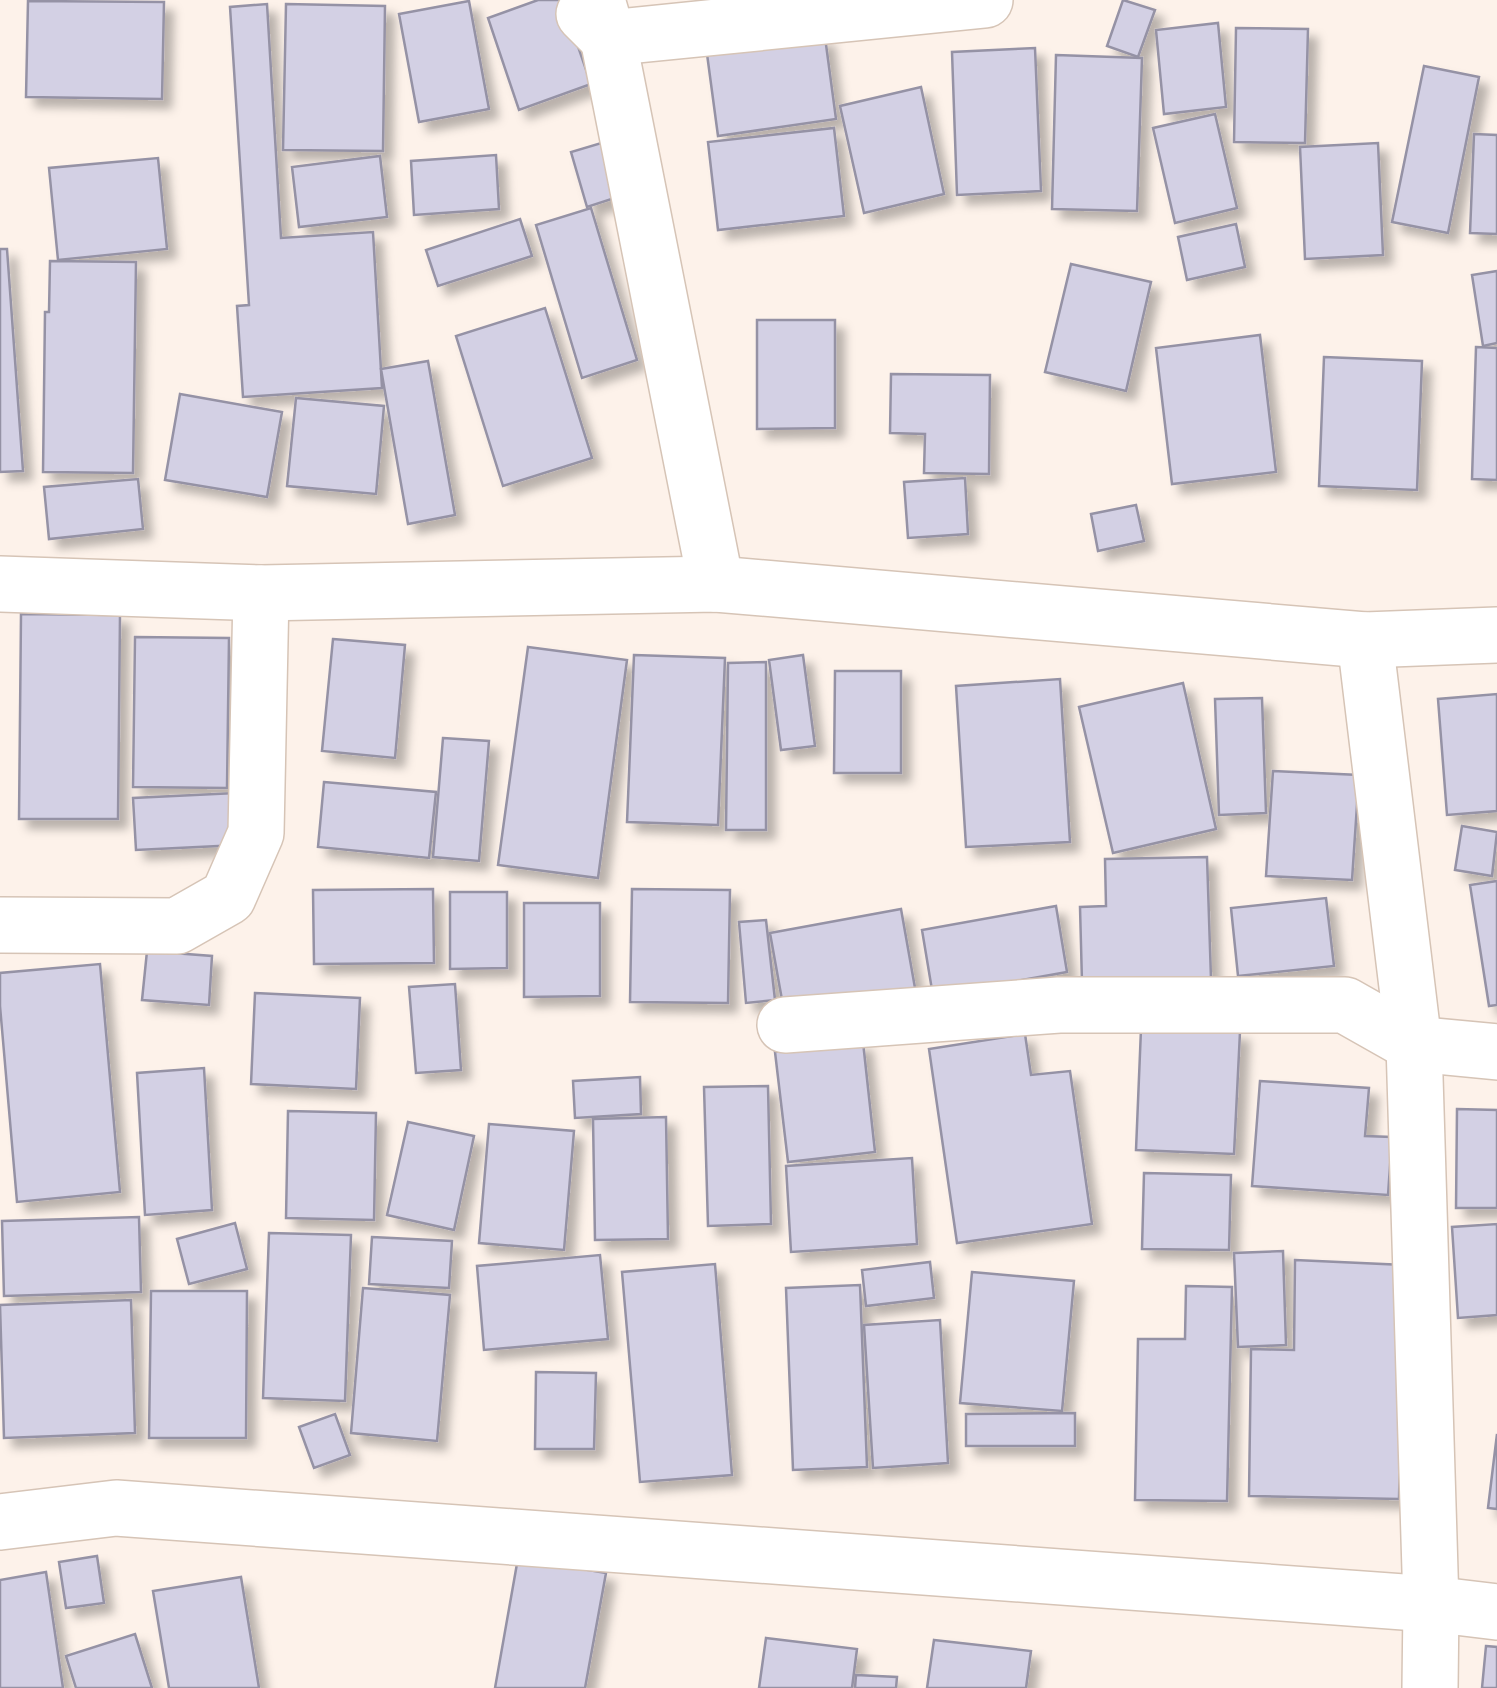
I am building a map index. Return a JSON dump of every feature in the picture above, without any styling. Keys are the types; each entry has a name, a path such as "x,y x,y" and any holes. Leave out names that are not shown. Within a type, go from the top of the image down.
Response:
{"street":[{"path":"716,584 592,12 985,0"},
{"path":"0,584 261,593 716,584 1365,640 1497,634"},
{"path":"0,925 177,926 228,897 256,834 261,593"},
{"path":"1365,640 1414,1044 1431,1604 1430,1688"},
{"path":"785,1026 1059,1005 1344,1004 1414,1044 1497,1052"},
{"path":"0,1522 116,1508 1431,1604 1497,1612"}],"building":[{"path":"538,0 562,0 591,84 519,110 488,18"},
{"path":"1123,0 1155,10 1138,57 1107,46"},
{"path":"28,1 164,2 162,99 26,97"},
{"path":"469,1 489,109 419,122 399,14"},
{"path":"267,4 281,238 373,232 382,388 243,397 237,306 249,305 230,7"},
{"path":"286,4 385,6 383,151 283,150"},
{"path":"1218,23 1226,107 1164,114 1156,30"},
{"path":"1236,28 1308,29 1305,143 1234,142"},
{"path":"825,37 836,119 718,136 707,54"},
{"path":"1035,48 1041,191 957,195 952,52"},
{"path":"1056,55 1142,58 1137,211 1052,209"},
{"path":"1424,66 1479,77 1448,233 1392,222"},
{"path":"921,87 944,194 864,213 840,106"},
{"path":"1215,114 1237,208 1175,223 1153,128"},
{"path":"834,128 844,216 718,230 708,142"},
{"path":"1474,134 1497,135 1497,234 1470,233"},
{"path":"608,141 624,195 587,207 571,152"},
{"path":"1378,143 1383,255 1305,259 1300,147"},
{"path":"496,155 499,209 414,215 411,161"},
{"path":"380,156 387,217 299,227 292,167"},
{"path":"158,158 167,249 58,260 49,168"},
{"path":"591,208 637,360 582,378 536,225"},
{"path":"520,219 532,256 438,286 426,250"},
{"path":"1236,224 1245,267 1187,280 1178,237"},
{"path":"0,249 7,249 23,471 0,472"},
{"path":"50,261 136,262 133,473 43,472 45,312 49,312"},
{"path":"1071,264 1151,282 1126,391 1045,372"},
{"path":"1497,271 1497,343 1483,346 1472,275"},
{"path":"545,308 592,458 503,486 456,336"},
{"path":"757,320 835,320 835,428 757,429"},
{"path":"1260,335 1276,472 1172,484 1156,348"},
{"path":"1476,347 1497,348 1497,480 1472,479"},
{"path":"1324,357 1422,361 1417,490 1319,486"},
{"path":"428,361 455,515 408,524 381,369"},
{"path":"891,374 990,375 989,474 924,473 925,434 890,433"},
{"path":"180,394 282,412 267,497 165,480"},
{"path":"296,398 384,406 376,494 287,486"},
{"path":"965,478 968,534 908,538 904,482"},
{"path":"138,479 143,529 49,539 44,487"},
{"path":"1136,505 1144,541 1098,551 1091,514"},
{"path":"21,614 120,615 118,819 19,819"},
{"path":"135,637 229,638 227,788 133,787"},
{"path":"333,639 405,645 395,758 322,751"},
{"path":"528,647 627,660 598,878 498,865"},
{"path":"634,655 725,658 718,825 627,822"},
{"path":"803,655 815,746 781,750 769,660"},
{"path":"766,662 766,830 726,830 728,663"},
{"path":"835,671 901,671 901,773 834,773"},
{"path":"1060,679 1070,842 966,847 956,686"},
{"path":"1183,683 1216,829 1113,853 1079,707"},
{"path":"1497,694 1497,811 1447,815 1438,699"},
{"path":"1262,698 1266,813 1219,815 1215,699"},
{"path":"443,738 489,741 479,861 433,857"},
{"path":"1273,771 1359,775 1352,880 1266,876"},
{"path":"324,782 436,792 429,858 318,847"},
{"path":"236,793 239,845 136,850 133,798"},
{"path":"1462,826 1497,832 1492,876 1455,870"},
{"path":"1207,857 1211,979 1082,983 1080,907 1106,906 1105,859"},
{"path":"1497,881 1497,1005 1489,1006 1470,885"},
{"path":"433,889 434,963 314,964 313,890"},
{"path":"632,889 730,890 728,1003 630,1002"},
{"path":"450,892 507,892 507,968 450,969"},
{"path":"1326,898 1334,966 1238,976 1231,908"},
{"path":"524,903 600,903 600,996 524,997"},
{"path":"1056,906 1067,972 933,996 922,930"},
{"path":"901,909 915,988 784,1011 770,933"},
{"path":"766,920 775,1000 746,1003 739,922"},
{"path":"147,951 212,956 209,1005 142,1000"},
{"path":"100,964 120,1192 17,1202 0,973"},
{"path":"455,984 461,1070 416,1073 409,987"},
{"path":"255,993 360,998 356,1089 251,1084"},
{"path":"1141,1029 1240,1032 1234,1154 1136,1150"},
{"path":"1025,1034 1031,1075 1070,1071 1092,1224 957,1243 929,1049"},
{"path":"863,1042 875,1152 788,1162 775,1052"},
{"path":"204,1068 212,1210 145,1215 137,1073"},
{"path":"640,1077 641,1114 575,1118 573,1081"},
{"path":"1260,1081 1369,1088 1365,1136 1392,1137 1388,1195 1252,1186"},
{"path":"768,1086 771,1224 708,1226 704,1087"},
{"path":"1457,1109 1497,1110 1497,1208 1456,1208"},
{"path":"288,1111 376,1113 374,1220 286,1218"},
{"path":"666,1117 668,1239 595,1240 593,1119"},
{"path":"408,1122 474,1136 454,1230 387,1215"},
{"path":"489,1124 574,1131 564,1250 479,1243"},
{"path":"912,1158 917,1244 791,1252 786,1166"},
{"path":"1144,1173 1231,1175 1229,1250 1142,1249"},
{"path":"139,1217 141,1292 4,1296 2,1221"},
{"path":"235,1223 247,1269 189,1284 177,1239"},
{"path":"1497,1224 1497,1315 1458,1318 1452,1227"},
{"path":"269,1233 351,1235 345,1401 263,1398"},
{"path":"372,1237 452,1241 449,1288 369,1284"},
{"path":"1283,1251 1286,1345 1238,1347 1234,1253"},
{"path":"600,1255 608,1339 484,1350 477,1266"},
{"path":"1295,1260 1404,1265 1399,1499 1249,1496 1251,1349 1294,1350"},
{"path":"930,1262 934,1298 866,1306 862,1270"},
{"path":"715,1264 732,1475 640,1482 622,1272"},
{"path":"972,1272 1074,1281 1062,1411 960,1403"},
{"path":"860,1285 867,1467 793,1470 786,1288"},
{"path":"1186,1286 1232,1287 1227,1501 1135,1500 1138,1339 1185,1339"},
{"path":"363,1288 450,1295 437,1441 351,1433"},
{"path":"151,1291 247,1291 246,1438 149,1438"},
{"path":"131,1300 135,1433 4,1438 0,1305"},
{"path":"940,1320 948,1463 873,1468 864,1325"},
{"path":"536,1372 596,1373 594,1449 535,1449"},
{"path":"1075,1413 1075,1446 966,1446 966,1414"},
{"path":"335,1414 350,1455 314,1468 299,1427"},
{"path":"1497,1434 1497,1509 1488,1508"},
{"path":"97,1556 104,1603 66,1608 59,1562"},
{"path":"518,1558 606,1573 585,1688 495,1688"},
{"path":"46,1572 63,1688 0,1688 0,1580"},
{"path":"241,1577 259,1688 169,1688 153,1591"},
{"path":"135,1634 152,1688 76,1688 66,1656"},
{"path":"766,1638 857,1649 852,1688 759,1688"},
{"path":"934,1640 1031,1651 1026,1688 927,1688"},
{"path":"1486,1646 1497,1647 1497,1688 1482,1688"},
{"path":"856,1675 897,1677 896,1688 855,1688"}]}
